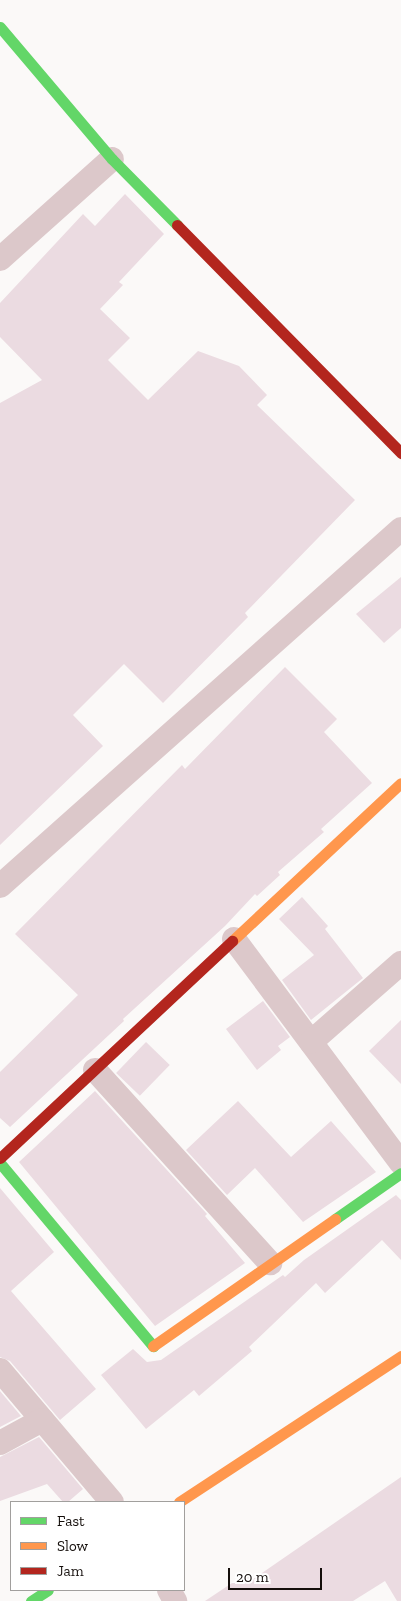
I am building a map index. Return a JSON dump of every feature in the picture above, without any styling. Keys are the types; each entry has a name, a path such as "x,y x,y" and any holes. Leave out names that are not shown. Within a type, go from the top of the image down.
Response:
{"street":[{"path":"0,27 112,158 401,452"},
{"path":"0,259 112,158"},
{"path":"0,886 401,529"},
{"path":"0,1158 401,783"},
{"path":"234,939 401,1163"},
{"path":"311,1042 401,963"},
{"path":"95,1070 270,1263"},
{"path":"0,1163 152,1347 401,1173"},
{"path":"181,1501 401,1356"},
{"path":"0,1370 111,1501"},
{"path":"0,1443 42,1420"},
{"path":"31,1601 46,1591"}],"building":[{"path":"125,194 164,234 119,282 123,285 100,309 130,338 108,360 148,400 198,351 239,366 267,395 257,405 355,500 245,613 248,617 163,703 124,664 73,715 103,746 0,845 0,403 42,380 0,337 0,303 83,214 95,226"},
{"path":"401,577 401,628 384,643 356,614"},
{"path":"285,667 337,719 324,732 372,783 321,829 324,832 278,872 280,875 257,896 255,894 225,926 123,1019 124,1021 10,1127 0,1118 0,1072 78,995 15,934 182,765 185,769"},
{"path":"302,897 328,926 325,929 363,978 311,1020 282,980 314,955 279,919"},
{"path":"263,1001 290,1037 278,1046 281,1050 257,1070 226,1029"},
{"path":"401,1020 401,1084 369,1051"},
{"path":"146,1042 170,1065 140,1096 116,1073"},
{"path":"95,1091 207,1214 205,1216 245,1263 155,1326 19,1162"},
{"path":"238,1101 291,1157 331,1121 376,1172 303,1222 255,1168 227,1195 186,1150"},
{"path":"0,1188 54,1252 11,1291 96,1389 60,1420 10,1361 0,1357"},
{"path":"396,1195 401,1200 401,1260 382,1240 325,1293 316,1283 249,1347 252,1351 199,1396 194,1390 146,1429 101,1375 133,1349 147,1362 161,1360 283,1275 285,1277 304,1260"},
{"path":"0,1391 21,1416 0,1427"},
{"path":"39,1437 83,1489 69,1501 62,1501 47,1484 0,1501 0,1457"},
{"path":"401,1477 401,1601 397,1601 385,1581 353,1601 205,1601 247,1573 252,1580"}],"traffic: fast":[{"path":"0,27 112,159 177,225"},
{"path":"0,1163 153,1346"},
{"path":"335,1219 401,1173"},
{"path":"31,1601 46,1591"}],"traffic: slow":[{"path":"232,941 401,783"},
{"path":"153,1346 335,1219"},
{"path":"181,1501 401,1356"}],"traffic: jam":[{"path":"177,225 401,453"},
{"path":"0,1158 232,941"}]}
